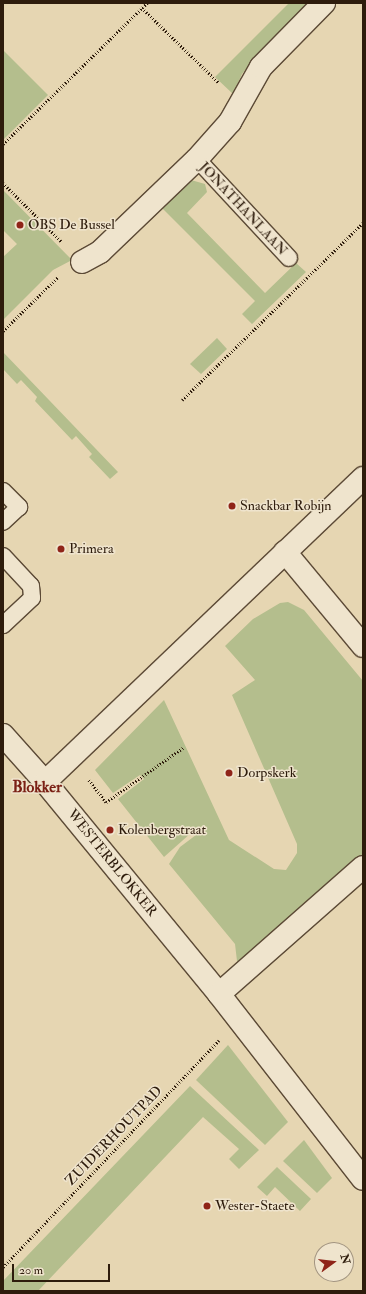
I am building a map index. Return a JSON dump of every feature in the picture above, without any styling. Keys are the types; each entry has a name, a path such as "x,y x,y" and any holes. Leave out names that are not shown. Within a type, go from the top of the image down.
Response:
{"street":[{"name":"JONATHANLAAN","path":"82,262 100,252 197,159 230,122 261,67 324,3"},
{"path":"45,782 363,478"},
{"path":"285,552 363,646"},
{"name":"WESTERBLOKKER","path":"3,735 45,782 240,1019 363,1179"},
{"path":"219,994 363,867"}],"lane":[{"name":"JONATHANLAAN","path":"197,159 290,258"},
{"path":"3,491 19,507 3,522"},
{"path":"3,556 31,586 32,598 3,625"}],"path":[{"path":"3,144 147,3"},
{"path":"142,8 240,103"},
{"path":"3,183 82,262 52,281 3,331"},
{"path":"182,400 363,223"},
{"path":"88,778 106,802 184,747"},
{"name":"ZUIDERHOUTPAD","path":"3,1267 240,1019"}],"green space":[{"path":"289,3 309,3 252,61 242,74 233,94 215,77"},
{"path":"3,50 48,95 3,140"},
{"path":"191,180 205,184 207,192 187,213 265,293 296,263 306,272 252,324 242,314 255,301 159,205"},
{"name":"OBS De Bussel","path":"3,190 72,260 53,270 3,320 3,257 17,244 3,230"},
{"path":"217,338 227,349 201,374 190,364"},
{"path":"3,352 118,472 110,479 89,457 92,454 76,436 72,440 35,401 37,397 21,380 17,384 3,369"},
{"path":"288,602 304,610 363,681 363,858 248,960 237,961 235,944 169,864 180,847 196,835 191,833 164,857 118,799 144,779 140,775 113,793 95,770 164,700 229,840 274,869 286,870 297,853 297,844 232,695 255,680 225,646 253,619 280,603"},
{"path":"228,1045 288,1122 265,1145 196,1080"},
{"path":"190,1086 259,1150 239,1169 229,1159 239,1149 203,1117 38,1291 3,1291 3,1281"},
{"path":"304,1140 332,1178 317,1193 283,1161"},
{"path":"277,1167 311,1199 300,1211 275,1187 267,1196 257,1187"}],"place":[{"name":"OBS De Bussel","path":"20,225"},
{"name":"Snackbar Robijn","path":"232,506"},
{"name":"Primera","path":"61,549"},
{"name":"Dorpskerk","path":"229,773"},
{"name":"Kolenbergstraat","path":"110,830"},
{"name":"Wester-Staete","path":"207,1206"}],"district":[{"name":"Blokker","path":"37,787"}]}
